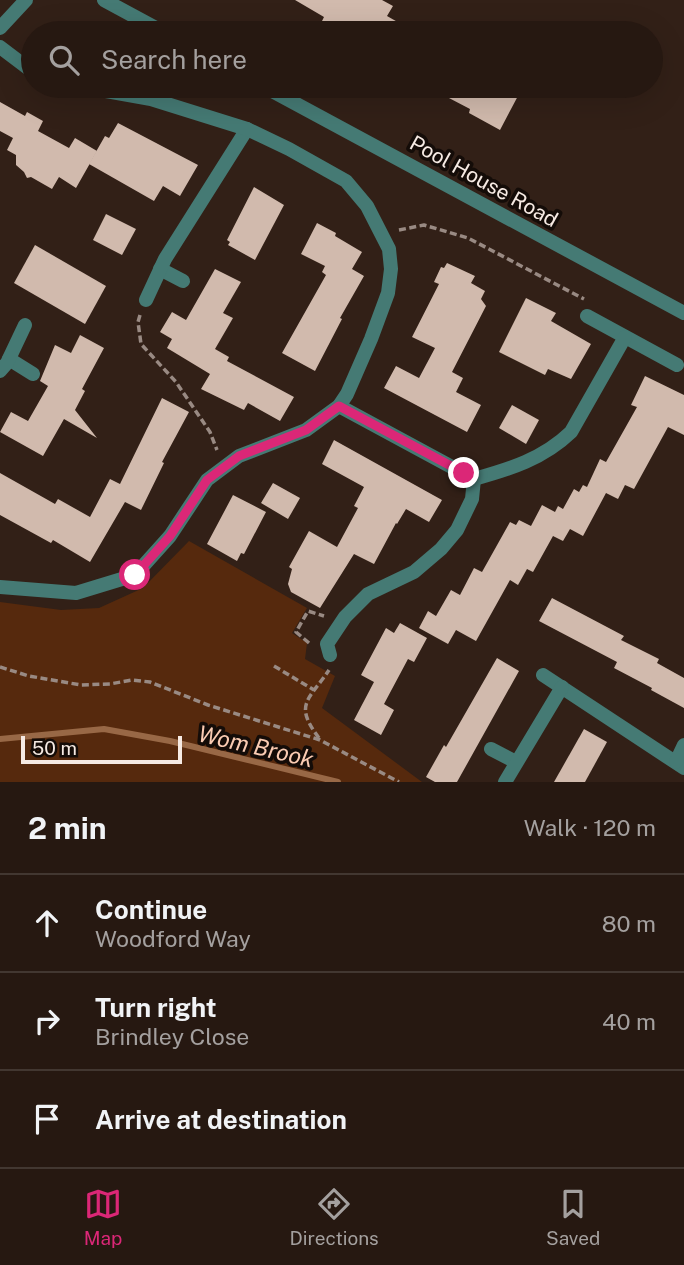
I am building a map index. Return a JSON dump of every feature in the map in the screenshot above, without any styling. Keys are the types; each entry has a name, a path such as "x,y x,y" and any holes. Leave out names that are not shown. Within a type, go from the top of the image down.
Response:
{"street":[{"path":"0,28 26,0"},
{"path":"104,0 143,21"},
{"path":"0,47 21,63"},
{"path":"0,587 76,593 135,575 170,536 207,480 239,456 306,430 339,406 371,339 388,293 391,269 389,248 367,206 346,181 247,129 145,98"},
{"name":"Pool House Road","path":"285,98 684,313"},
{"path":"146,300 160,269 247,129"},
{"path":"160,269 183,281"},
{"path":"587,316 677,365"},
{"path":"25,325 5,365 33,374"},
{"path":"339,406 474,479 528,462 558,444 570,432 625,337"},
{"path":"330,655 327,644 345,617 368,594 414,572 457,530 472,499 474,479"},
{"path":"543,676 680,765 684,745"},
{"path":"505,782 562,687"},
{"path":"491,749 516,762"}],"path":[{"path":"382,233 424,225 468,238 588,301"},
{"path":"146,300 138,321 141,344 176,382 210,432 224,468"},
{"path":"320,740 310,726 305,713 305,702 329,669 330,655"},
{"path":"274,666 314,691"},
{"path":"0,667 29,676 81,685 132,680 150,682 208,705 320,740 399,782"}],"shaded area":[{"path":"189,541 307,608 292,633 307,643 305,659 335,676 322,708 422,782 0,782 0,602 61,610 99,608 143,588"}],"building":[{"path":"295,0 382,0 393,6 387,16 396,21 322,21 324,17"},
{"path":"449,98 517,98 500,130 469,113 470,109"},
{"path":"0,102 25,116 27,112 43,121 38,131 69,148 75,138 97,151 76,188 59,177 52,189 31,177 27,178 16,165 16,155 7,150 13,138 0,131"},
{"path":"118,123 198,165 180,196 163,186 154,201 89,164 105,136 109,138"},
{"path":"254,187 284,205 255,260 228,245 230,242 227,240"},
{"path":"106,214 136,229 122,255 93,240"},
{"path":"317,223 362,252 352,269 364,276 315,371 282,353 326,275 322,272 325,266 301,254"},
{"path":"35,245 106,286 85,324 14,283"},
{"path":"447,263 475,276 471,283 485,291 481,299 486,306 452,372 463,378 456,392 481,405 467,432 384,388 396,366 419,378 435,348 412,337 439,284 434,282 441,267 444,268"},
{"path":"215,269 241,282 223,313 233,318 215,349 229,357 227,361 294,397 280,421 248,403 244,410 201,389 210,374 167,348 172,339 160,332 172,312 186,320"},
{"path":"526,298 556,313 551,321 591,344 571,379 548,369 545,375 499,352"},
{"path":"80,335 104,348 82,389 85,391 75,410 97,438 64,419 43,456 0,432 11,412 28,421 48,386 40,381 55,345 71,353"},
{"path":"645,376 684,395 684,435 668,427 634,489 625,485 618,499 606,493 583,536 570,529 563,541 553,536 533,572 527,569 518,585 510,580 476,641 456,630 448,644 419,628 428,611 436,616 451,590 460,595 474,568 482,572 510,522 516,525 519,520 531,526 542,505 555,512 558,506 563,509 574,489 579,492 583,485 587,487 600,459 606,462 637,407 631,405"},
{"path":"162,398 189,412 162,462 164,463 141,510 125,502 90,562 53,540 51,543 0,515 0,473 55,504 58,499 90,517 110,479 120,484"},
{"path":"512,405 539,420 526,444 499,428"},
{"path":"334,440 442,500 429,522 406,509 374,564 354,554 320,608 291,592 288,584 292,569 289,567 309,531 337,547 358,508 354,506 364,487 322,464"},
{"path":"273,483 300,498 288,519 261,503"},
{"path":"233,495 266,512 244,554 241,553 237,561 207,544"},
{"path":"552,598 624,636 621,640 659,659 657,663 684,678 684,708 614,668 617,662 539,621"},
{"path":"400,623 427,638 414,662 408,659 384,704 394,710 381,735 354,720 374,682 361,675 386,628 394,633"},
{"path":"497,658 519,671 457,782 435,782 426,777"},
{"path":"584,729 607,742 585,782 554,782"}],"waterway":[{"name":"Wom Brook","path":"0,739 104,729 170,741 338,782"}],"route":[{"path":"135,575 170,536 207,480 239,456 306,430 339,406 464,473"}]}
